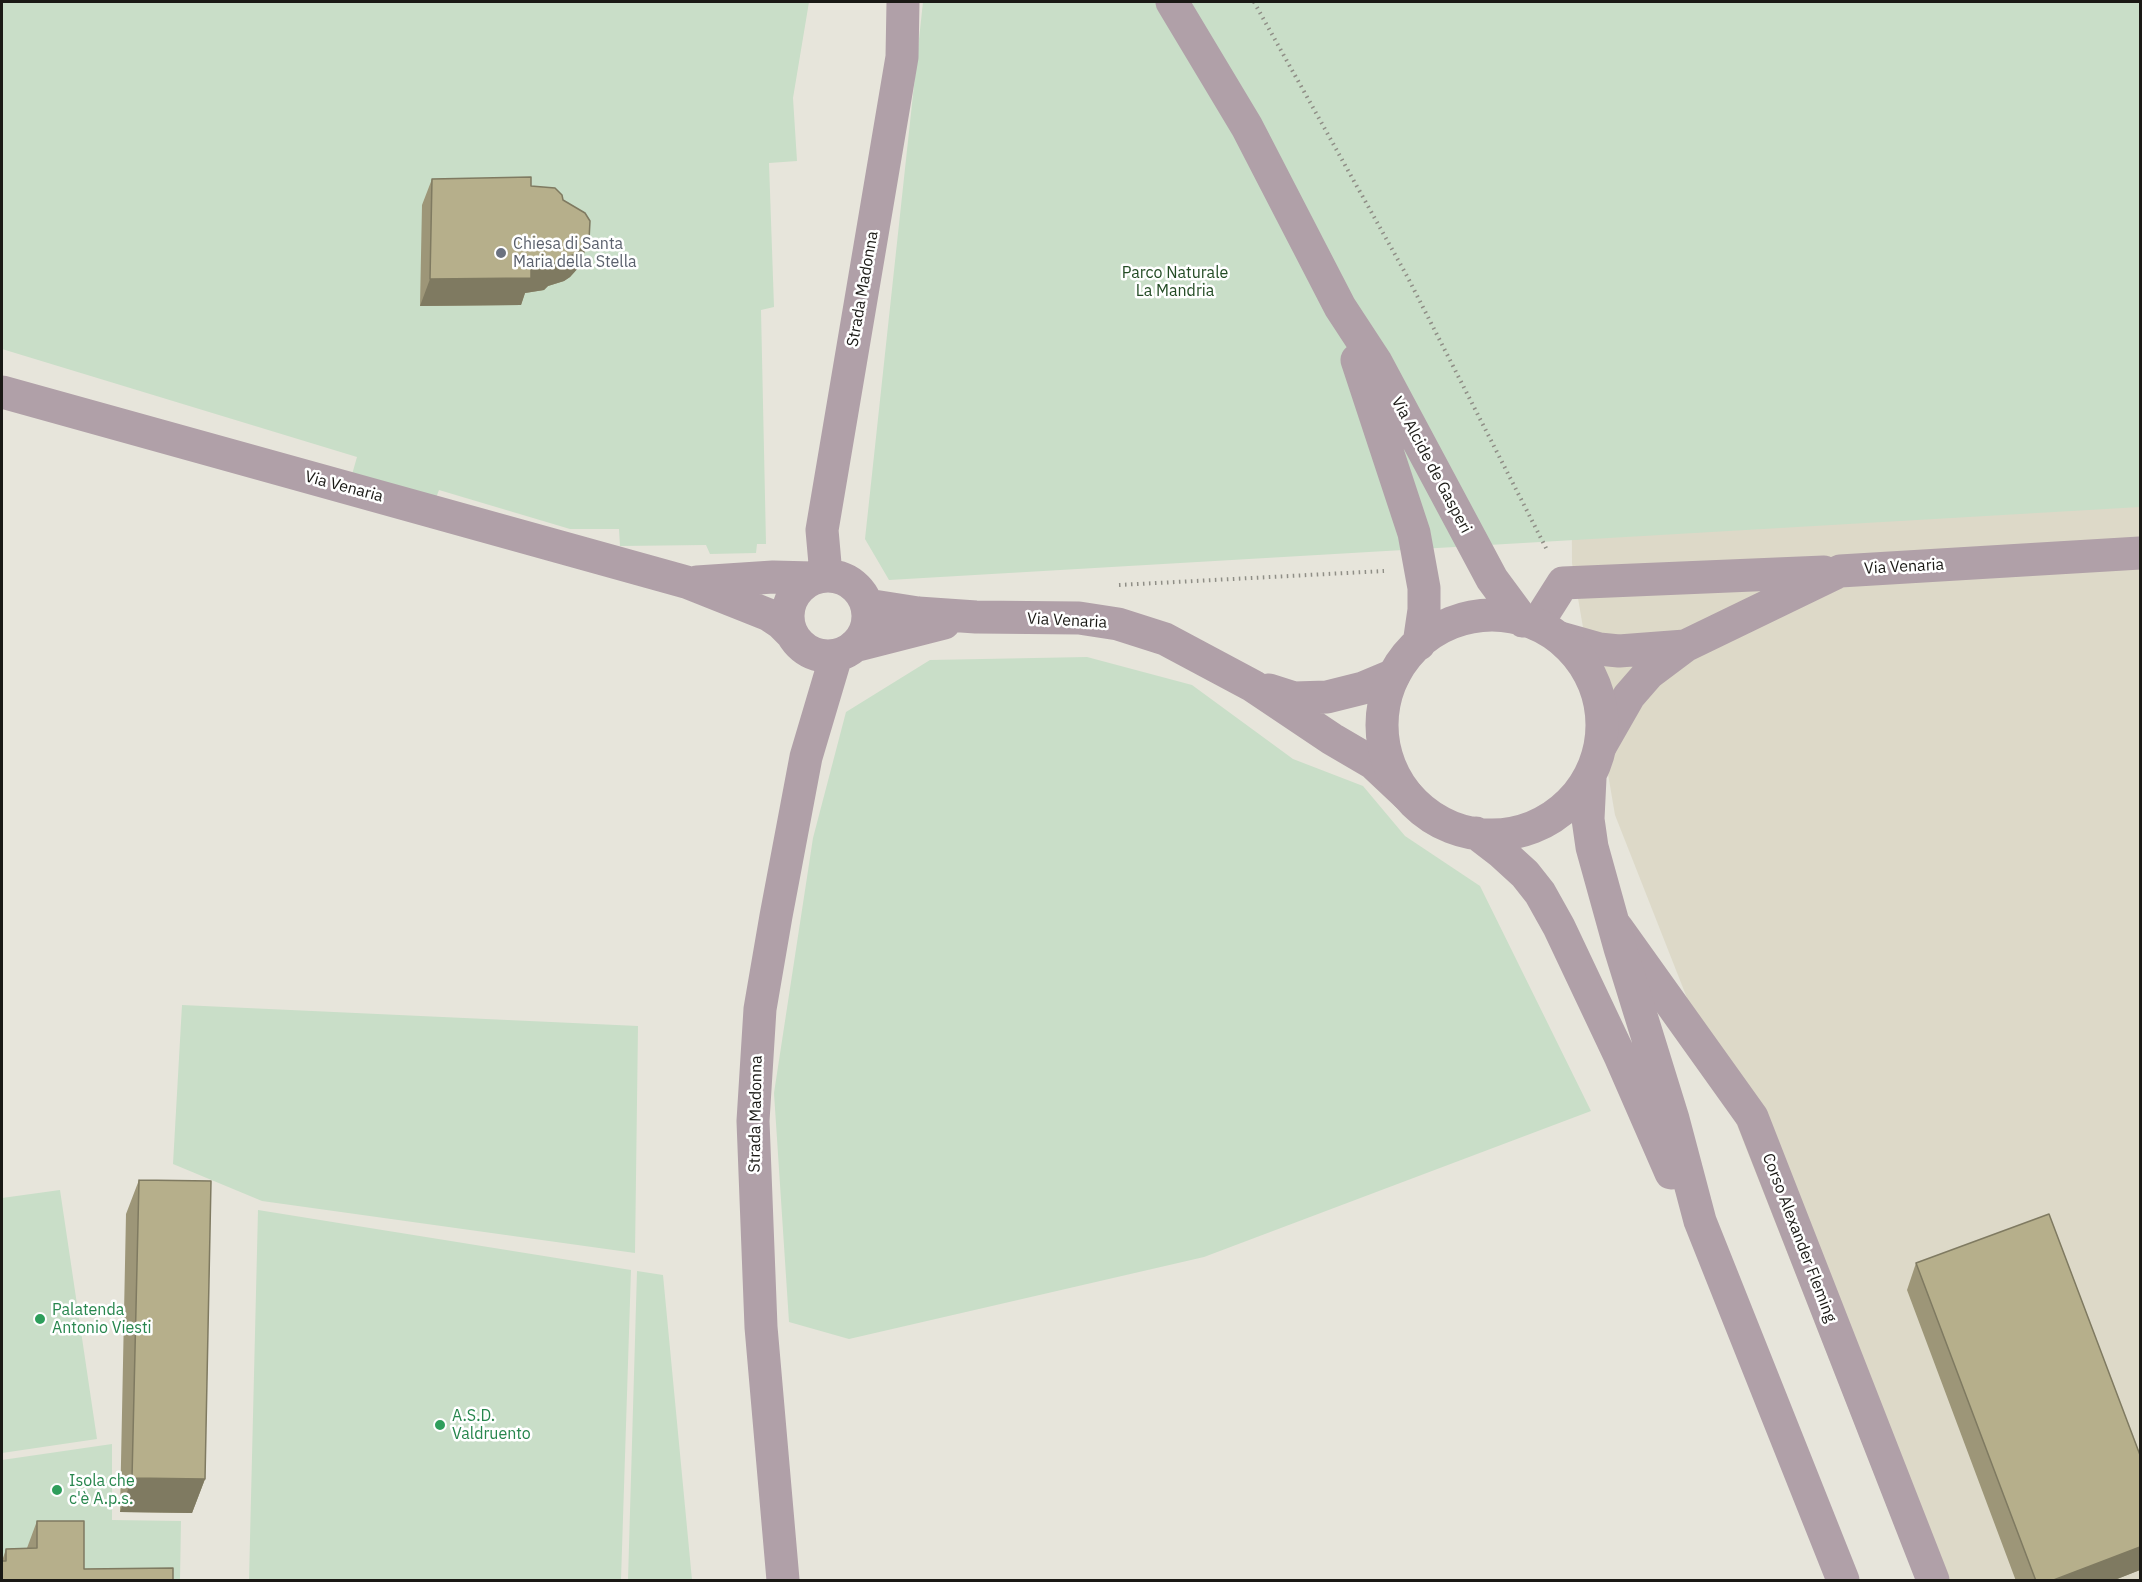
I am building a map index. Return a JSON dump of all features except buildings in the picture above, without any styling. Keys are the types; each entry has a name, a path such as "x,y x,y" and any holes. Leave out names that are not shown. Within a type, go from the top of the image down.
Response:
{"street":[{"name":"Strada Madonna","path":"820,577 822,530 902,57 903,2"},
{"name":"Via Alcide de Gasperi","path":"1172,2 1247,127 1340,308 1376,362 1492,579 1540,628 1579,656 1593,679 1602,711 1601,746"},
{"name":"Via Alcide de Gasperi","path":"1340,308 1413,533 1424,588 1424,610 1419,644"},
{"name":"Via Venaria","path":"2,392 686,582 769,615 791,633"},
{"name":"Via Venaria","path":"1601,746 1629,696 1649,673 1685,646 1840,571 2140,553"},
{"path":"1540,628 1563,583 1840,571"},
{"path":"840,576 852,582 862,592 867,605 866,631 859,643 845,651 823,656 810,652 799,644 791,633 788,607 793,595 801,584 820,577 840,576"},
{"name":"Via Venaria","path":"686,582 820,577"},
{"name":"Via Venaria","path":"867,605 918,613 976,617 1079,618 1118,624 1165,639 1253,686 1332,739 1373,763 1407,795"},
{"name":"Via Venaria","path":"1407,795 1390,768 1382,737 1383,705 1394,675 1412,649 1437,630 1465,618 1502,615 1599,649 1619,651 1685,646"},
{"name":"Via Venaria","path":"845,651 921,628 976,617"},
{"name":"Strada Madonna","path":"783,1581 761,1327 754,1207 753,1121 760,1009 806,757 845,651"},
{"name":"Via Venaria","path":"1253,686 1294,698 1327,697 1363,688 1394,675"},
{"path":"1407,795 1435,819 1469,833 1505,834 1540,824 1569,805 1590,777 1601,746"},
{"name":"Corso Alexander Fleming","path":"1590,777 1588,819 1592,847 1674,1119 1700,1221 1843,1581"},
{"name":"Corso Alexander Fleming","path":"1476,833 1525,874 1549,910 1620,1056 1672,1175 1700,1221"},
{"name":"Corso Alexander Fleming","path":"1614,924 1752,1117 1933,1581"}],"path":[{"path":"1254,2 1407,276 1563,583"},
{"path":"1111,585 1421,569"}],"shaded area":[{"path":"2140,112 2140,1580 1916,1580 1615,815 1572,563 1570,169"}],"green space":[{"path":"2,2 809,2 793,98 797,161 769,163 774,307 761,310 766,544 757,544 756,553 710,554 706,545 620,546 619,529 570,529 439,490 434,503 351,478 357,457 2,349"},
{"name":"Parco Naturale La Mandria","path":"923,2 2140,2 2140,507 889,580 865,539"},
{"path":"1087,657 1192,685 1293,759 1363,786 1405,836 1480,886 1591,1111 1204,1257 849,1339 789,1322 774,1093 813,838 846,712 930,660"},
{"path":"182,1005 638,1026 635,1253 262,1201 173,1164"},
{"name":"Palatenda Antonio Viesti","path":"60,1190 97,1439 2,1453 2,1198"},
{"name":"A.S.D. Valdruento","path":"258,1210 631,1270 621,1580 249,1580"},
{"path":"637,1271 663,1275 692,1580 628,1580"},
{"name":"Isola che c'è A.p.s.","path":"112,1444 112,1520 181,1521 180,1580 2,1580 2,1460"}],"place":[{"name":"Chiesa di Santa Maria della Stella","path":"501,253"},
{"name":"Palatenda Antonio Viesti","path":"40,1319"},
{"name":"A.S.D. Valdruento","path":"440,1425"},
{"name":"Isola che c'è A.p.s.","path":"57,1490"}]}
